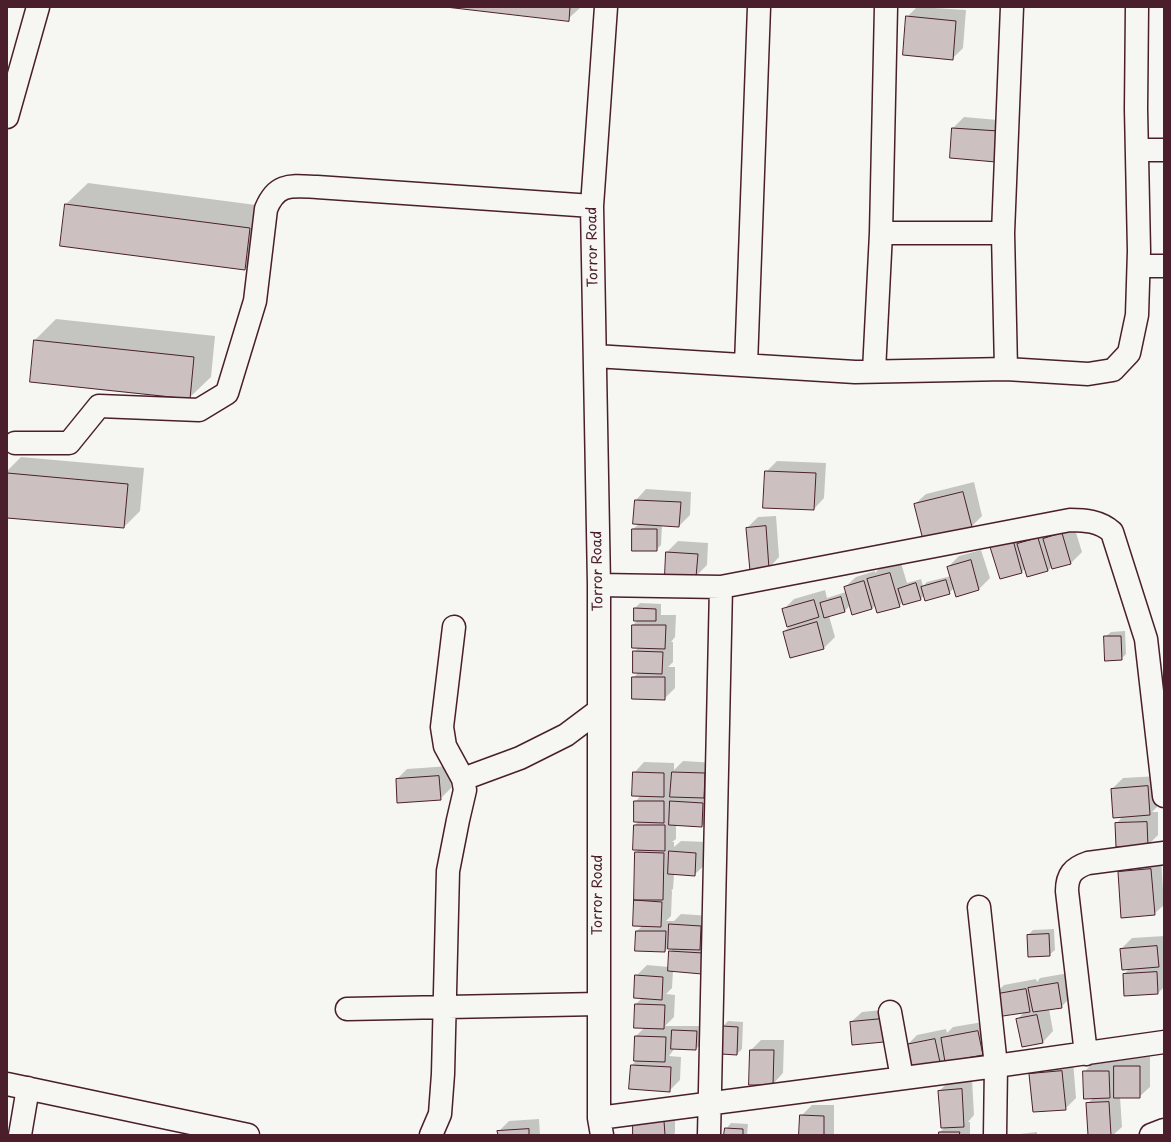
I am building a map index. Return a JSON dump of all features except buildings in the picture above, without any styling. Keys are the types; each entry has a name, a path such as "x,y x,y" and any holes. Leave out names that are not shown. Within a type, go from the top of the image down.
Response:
{"street":[{"path":"7,117 38,7"},
{"name":"Torror Road","path":"600,1126 598,1004 598,585 592,206 606,7"},
{"path":"746,365 759,7"},
{"path":"874,371 881,233 886,7"},
{"path":"1006,369 1003,234 1012,7"},
{"path":"595,356 874,371 1006,369 1088,374 1112,370 1129,353 1137,315 1139,266 1137,7"},
{"path":"1138,150 1164,150"},
{"path":"15,443 69,443 99,406 199,410 227,393 254,301 266,209 271,197 276,191 283,188 291,186 317,187 592,206"},
{"path":"881,233 1003,234"},
{"path":"1139,266 1164,266"},
{"path":"598,585 721,587 1070,520 1086,520 1104,526 1112,532 1146,639 1164,796"},
{"path":"709,1135 721,587"},
{"path":"431,1135 440,1114 443,1074 448,871 465,790 463,780 445,746 442,727 454,628"},
{"path":"463,780 520,758 566,735 598,711"},
{"path":"1086,1054 1067,891 1067,883 1070,873 1077,866 1088,863 1164,853"},
{"path":"979,907 996,1066 995,1135"},
{"path":"347,1009 598,1004"},
{"path":"890,1012 902,1078"},
{"path":"600,1126 709,1104 1086,1054 1164,1042"},
{"path":"7,1084 28,1088 160,1126 248,1135"},
{"path":"20,1135 28,1088"},
{"path":"1151,1135 1164,1130"}]}
